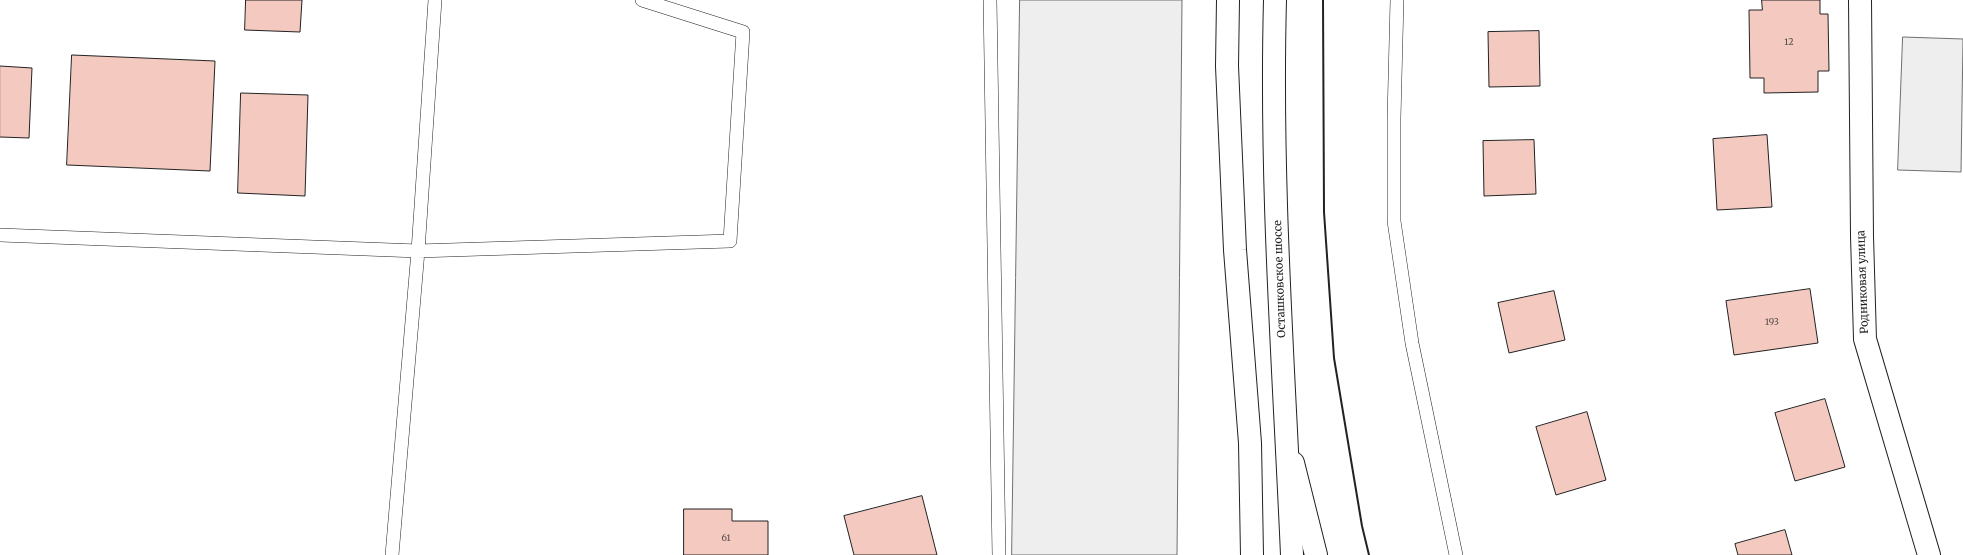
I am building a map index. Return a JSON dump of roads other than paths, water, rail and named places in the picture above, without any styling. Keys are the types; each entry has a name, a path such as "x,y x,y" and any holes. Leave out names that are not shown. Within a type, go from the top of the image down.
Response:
{"main road":[{"path":"1228,0 1227,66 1235,250 1250,443 1252,555"},
{"name":"Осташковское шоссе","path":"1275,0 1273,57 1278,246 1287,440 1316,555"},
{"name":"Родниковая улица","path":"1860,0 1862,236 1865,339 1929,555"},
{"path":"1287,440 1292,555"}],"lane":[{"path":"392,555 418,251 435,0"},
{"path":"0,235 418,251 730,242 743,32 642,0"},
{"path":"990,0 999,555"},
{"path":"1398,0 1394,118 1394,222 1412,343 1456,555"}]}
